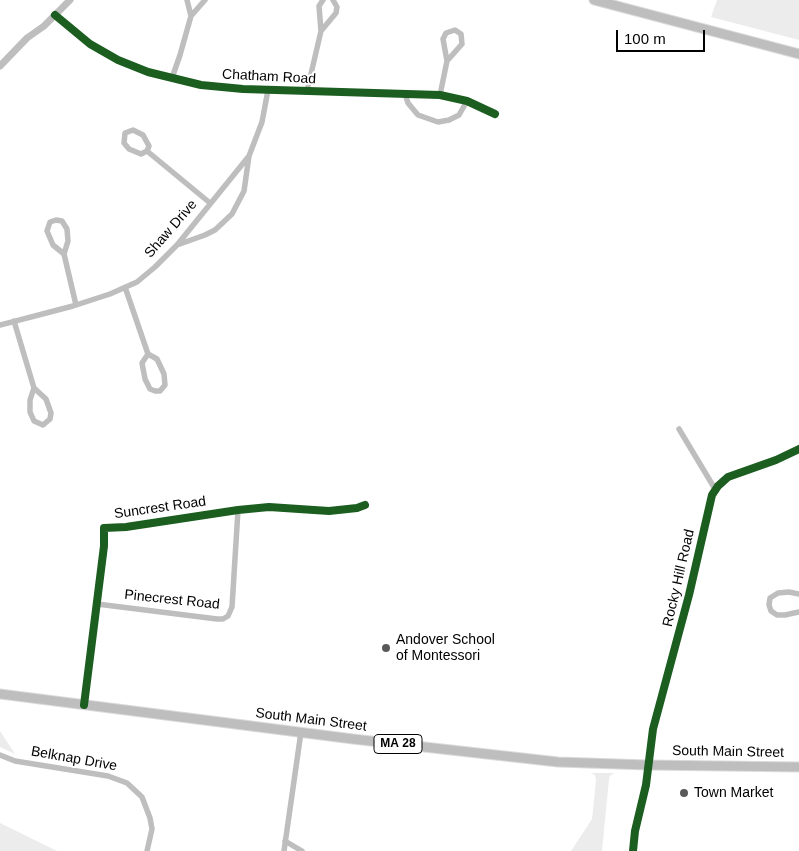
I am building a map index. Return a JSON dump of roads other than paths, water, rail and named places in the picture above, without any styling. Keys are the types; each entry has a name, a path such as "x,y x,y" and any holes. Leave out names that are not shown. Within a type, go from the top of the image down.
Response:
{"main road":[{"path":"594,0 799,54"},
{"name":"South Main Street","path":"0,694 558,762 799,767"}],"street":[{"path":"0,66 3,58 55,15 70,0"},
{"path":"187,0 191,16"},
{"path":"172,78 191,16 205,0"},
{"path":"307,91 321,31 319,6 323,0"},
{"path":"321,31 336,13 337,7 333,0"},
{"name":"Chatham Road","path":"55,15 90,44 118,60 148,72 172,78 218,87 440,95 468,100 496,114"},
{"path":"440,95 447,61 443,42 444,36 448,31 455,30 462,37 462,44 447,61"},
{"name":"Shaw Drive","path":"0,325 76,305 126,287 137,282 155,267 177,245 249,156 264,116 268,90"},
{"path":"405,94 408,103 418,115 438,122 449,120 459,114 468,100"},
{"path":"133,130 143,135 149,146 147,151 141,154 129,149 124,143 125,133 133,130"},
{"path":"147,151 210,203"},
{"path":"177,245 215,230 232,214 244,191 249,156"},
{"path":"64,254 54,245 47,231 50,222 56,220 64,224 67,230 68,242 64,254 76,305"},
{"path":"126,287 148,354 157,359 164,374 166,383 160,391 150,389 145,379 142,363 148,354"},
{"path":"14,321 34,388 46,399 51,413 50,419 42,425 34,421 30,412 30,400 34,388"},
{"path":"679,429 715,489 728,477 776,460 799,449"},
{"name":"Rocky Hill Road","path":"633,851 635,830 646,785 655,722 689,595 708,505 715,489"},
{"name":"Suncrest Road","path":"84,705 104,546 104,528 153,524 238,510 269,507 328,511 357,508 365,505"},
{"name":"Pinecrest Road","path":"97,604 217,619 223,619 228,616 232,607 238,510"},
{"path":"799,594 789,592 775,593 770,598 769,604 771,611 777,615 799,612"},
{"path":"284,851 301,732"},
{"name":"Belknap Drive","path":"0,755 15,761 108,776 127,783 142,797 150,818 152,829 147,851"},
{"path":"286,841 302,851"}],"place":[{"name":"Andover School of Montessori","path":"386,648"},
{"name":"Town Market","path":"684,793"}]}
